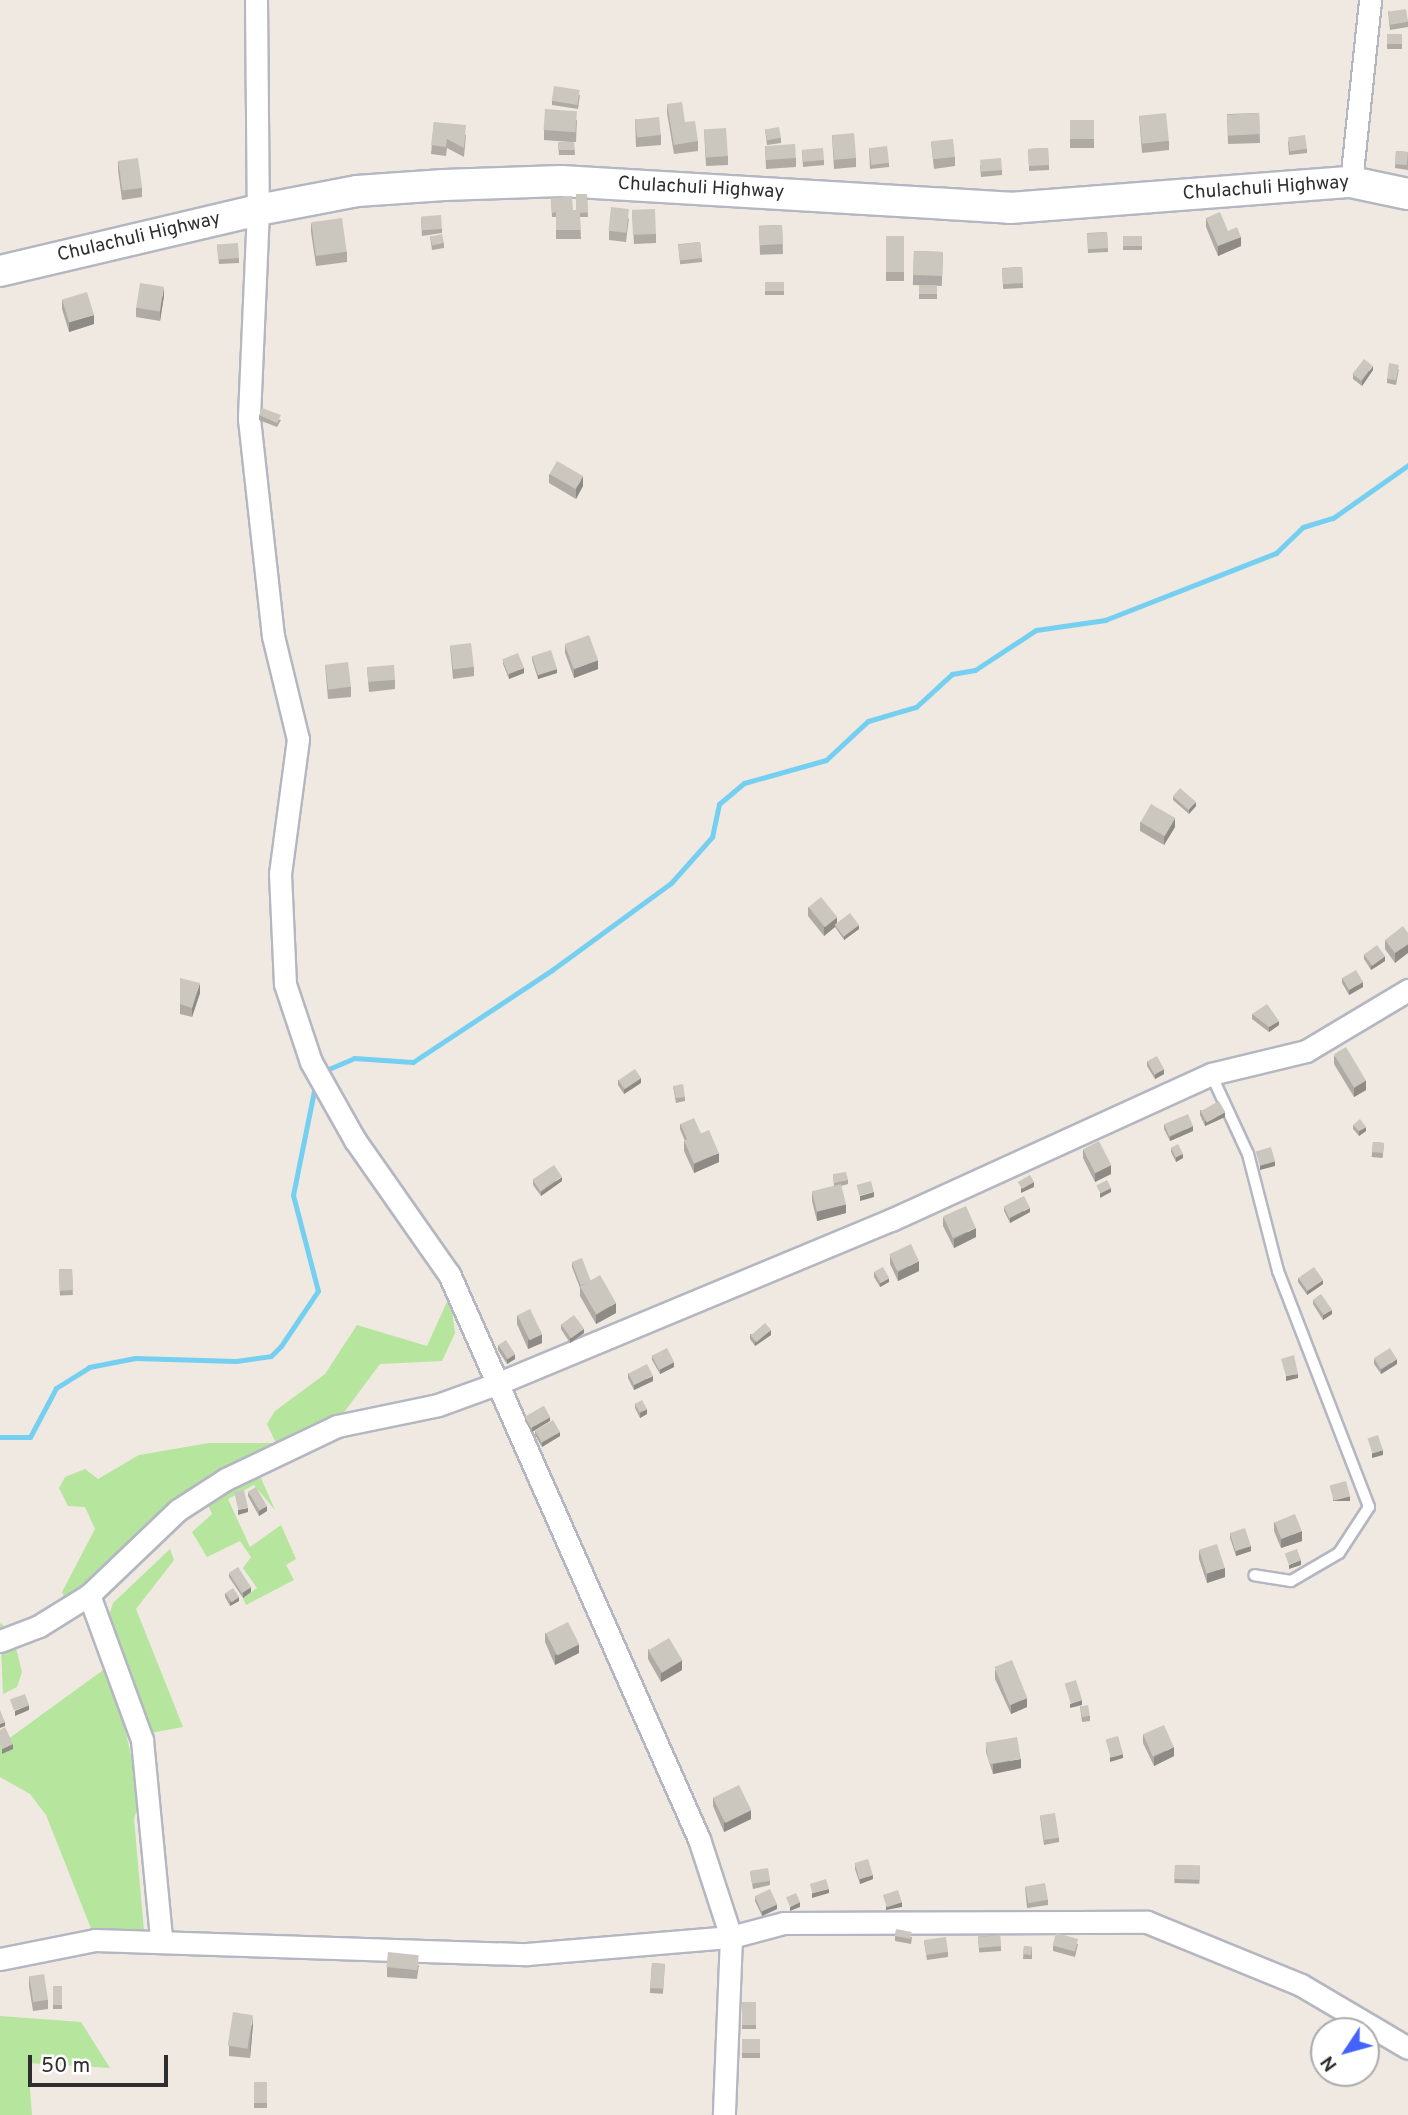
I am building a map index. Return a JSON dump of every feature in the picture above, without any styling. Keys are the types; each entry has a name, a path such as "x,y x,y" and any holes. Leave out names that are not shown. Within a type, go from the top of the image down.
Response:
{"street":[{"path":"256,0 258,210 249,419 273,636 298,739 280,874 285,985 311,1062 382,1184 449,1274 680,1791 731,1937 724,2115"},
{"path":"1351,182 1370,0"},
{"name":"Chulachuli Highway","path":"0,271 258,210 357,191 561,181 1010,208 1351,182 1408,194"},
{"path":"0,1641 39,1626 89,1595 178,1510 226,1479 337,1426 438,1405 499,1383 891,1220 1211,1074 1306,1051 1408,990"},
{"path":"89,1595 142,1740 160,1939"},
{"path":"0,1959 95,1940 160,1939 527,1954 731,1937 785,1923 1147,1922 1301,1985 1408,2048"}],"lane":[{"path":"1211,1074 1248,1154 1278,1271 1370,1507 1339,1553 1291,1581 1254,1575"}],"green space":[{"path":"450,1295 455,1333 442,1361 380,1364 342,1415 136,1537 67,1605 62,1592 95,1529 85,1507 68,1506 59,1488 65,1477 85,1469 98,1479 139,1455 209,1443 276,1443 267,1424 275,1411 325,1374 357,1325 427,1346"},
{"path":"260,1476 275,1510 254,1485 228,1499 250,1547 281,1525 296,1559 286,1565 294,1580 246,1605 243,1598 257,1588 243,1568 251,1557 240,1541 207,1557 192,1532 212,1514 206,1500"},
{"path":"170,1549 174,1560 136,1609 183,1727 151,1733 107,1621 113,1603"},
{"path":"0,1623 12,1632 22,1672 17,1687 3,1694"},
{"path":"110,1665 141,1798 134,1819 144,1931 94,1936 46,1815 30,1794 0,1777 0,1745"},
{"path":"0,2016 81,2022 110,2068 28,2063 32,2115 0,2115"}],"building":[{"path":"1406,9 1408,22 1390,25 1388,12"},
{"path":"1387,34 1402,34 1402,44 1387,44"},
{"path":"554,86 580,90 577,105 552,101"},
{"path":"682,102 685,122 695,121 698,141 674,145 667,104"},
{"path":"545,109 577,111 575,132 544,130"},
{"path":"1166,113 1169,141 1142,144 1139,116"},
{"path":"1259,113 1260,134 1228,136 1227,115"},
{"path":"659,117 661,135 637,137 635,120"},
{"path":"1070,120 1094,120 1094,139 1070,139"},
{"path":"434,122 466,125 464,148 447,139 446,147 431,145"},
{"path":"779,127 781,138 767,140 765,129"},
{"path":"726,128 728,156 706,157 704,130"},
{"path":"854,133 856,158 834,160 832,135"},
{"path":"1305,135 1307,149 1290,151 1288,137"},
{"path":"953,139 955,157 933,159 931,141"},
{"path":"558,142 574,142 574,150 558,150"},
{"path":"795,144 796,158 766,160 765,146"},
{"path":"887,146 889,163 871,165 869,148"},
{"path":"823,148 824,160 803,162 802,150"},
{"path":"1048,148 1049,165 1029,166 1028,149"},
{"path":"1396,151 1408,152 1407,165 1395,164"},
{"path":"138,158 142,188 122,190 118,161"},
{"path":"1001,158 1002,170 981,172 980,160"},
{"path":"576,194 587,194 588,212 580,213 580,210 576,210"},
{"path":"572,196 573,210 556,210 552,213 551,198"},
{"path":"611,207 629,209 626,233 608,231"},
{"path":"655,209 656,234 633,235 632,210"},
{"path":"556,210 580,210 580,230 556,230"},
{"path":"1220,212 1228,231 1237,227 1241,237 1218,246 1206,218"},
{"path":"441,215 442,229 422,230 421,216"},
{"path":"342,218 347,252 316,256 311,222"},
{"path":"782,225 783,244 760,245 759,226"},
{"path":"1107,232 1108,248 1088,249 1087,233"},
{"path":"442,234 444,243 432,245 430,237"},
{"path":"886,236 904,236 904,272 886,272"},
{"path":"1123,236 1142,236 1142,246 1123,246"},
{"path":"700,242 702,258 680,261 678,245"},
{"path":"238,243 239,258 218,259 217,244"},
{"path":"914,251 943,252 942,276 913,275"},
{"path":"1022,267 1023,283 1003,284 1002,268"},
{"path":"765,282 784,282 784,291 765,291"},
{"path":"140,283 164,287 160,311 136,308"},
{"path":"919,285 937,285 937,294 919,294"},
{"path":"87,292 94,315 69,323 62,300"},
{"path":"1364,359 1373,366 1361,381 1352,374"},
{"path":"1389,363 1399,365 1396,380 1387,379"},
{"path":"262,408 281,415 277,423 259,415"},
{"path":"557,461 583,476 575,489 550,474"},
{"path":"589,635 598,660 574,669 565,644"},
{"path":"471,643 474,667 453,669 450,646"},
{"path":"551,650 557,669 538,675 532,656"},
{"path":"518,653 524,668 508,674 502,659"},
{"path":"348,662 351,687 328,690 325,665"},
{"path":"394,665 395,680 368,682 367,667"},
{"path":"1180,788 1196,802 1189,810 1173,796"},
{"path":"1151,804 1175,818 1165,836 1140,822"},
{"path":"821,897 837,917 825,927 809,907"},
{"path":"850,913 859,925 844,936 835,924"},
{"path":"1403,926 1408,933 1408,944 1395,953 1385,940"},
{"path":"1377,945 1385,956 1372,966 1364,954"},
{"path":"1356,970 1363,982 1349,990 1342,978"},
{"path":"180,978 200,983 192,1008 180,1004"},
{"path":"1267,1004 1279,1021 1269,1027 1252,1014"},
{"path":"1346,1047 1366,1080 1354,1088 1334,1054"},
{"path":"1157,1056 1164,1069 1154,1074 1147,1061"},
{"path":"635,1069 641,1078 625,1089 618,1080"},
{"path":"683,1084 685,1097 676,1098 673,1086"},
{"path":"1219,1101 1225,1112 1207,1123 1201,1111"},
{"path":"1188,1114 1193,1126 1169,1136 1164,1124"},
{"path":"694,1118 701,1134 687,1140 680,1124"},
{"path":"1360,1119 1366,1127 1359,1131 1353,1125"},
{"path":"709,1130 719,1153 694,1164 684,1141"},
{"path":"1099,1141 1111,1165 1095,1173 1083,1149"},
{"path":"1373,1142 1384,1143 1383,1153 1372,1152"},
{"path":"1178,1144 1183,1154 1176,1157 1171,1148"},
{"path":"1271,1147 1275,1161 1260,1166 1256,1151"},
{"path":"554,1165 562,1177 540,1191 532,1180"},
{"path":"846,1172 848,1180 834,1183 833,1174"},
{"path":"1030,1175 1034,1182 1022,1189 1018,1182"},
{"path":"1107,1180 1111,1188 1100,1193 1096,1185"},
{"path":"871,1181 874,1192 859,1196 857,1185"},
{"path":"841,1184 846,1204 817,1212 812,1191"},
{"path":"1024,1196 1030,1208 1009,1218 1004,1206"},
{"path":"966,1206 976,1228 953,1238 943,1216"},
{"path":"911,1244 919,1261 897,1271 889,1254"},
{"path":"582,1258 591,1281 581,1285 572,1262"},
{"path":"883,1267 889,1278 881,1283 874,1272"},
{"path":"1314,1267 1323,1280 1308,1291 1298,1278"},
{"path":"72,1269 73,1290 60,1291 59,1270"},
{"path":"600,1275 616,1303 596,1314 580,1286"},
{"path":"1321,1294 1332,1310 1324,1315 1313,1300"},
{"path":"530,1309 542,1334 530,1340 517,1315"},
{"path":"574,1315 584,1329 571,1338 561,1324"},
{"path":"765,1323 771,1330 757,1342 751,1335"},
{"path":"506,1340 515,1354 508,1359 498,1345"},
{"path":"667,1348 674,1362 659,1370 652,1356"},
{"path":"1390,1348 1397,1359 1381,1369 1374,1358"},
{"path":"1294,1355 1298,1374 1286,1376 1281,1359"},
{"path":"647,1364 653,1376 634,1385 628,1374"},
{"path":"642,1400 647,1409 640,1413 635,1404"},
{"path":"544,1406 550,1417 531,1428 525,1417"},
{"path":"553,1420 560,1432 542,1443 535,1430"},
{"path":"1378,1435 1383,1450 1372,1454 1368,1438"},
{"path":"1346,1481 1350,1496 1334,1501 1330,1485"},
{"path":"256,1487 267,1506 259,1511 248,1492"},
{"path":"244,1490 248,1508 238,1510 234,1492"},
{"path":"1295,1514 1302,1531 1281,1539 1275,1522"},
{"path":"1245,1528 1251,1546 1236,1551 1230,1533"},
{"path":"1217,1544 1225,1568 1207,1574 1199,1550"},
{"path":"1297,1549 1301,1560 1289,1565 1285,1553"},
{"path":"238,1567 251,1587 242,1593 229,1573"},
{"path":"233,1588 239,1597 232,1602 226,1593"},
{"path":"568,1622 579,1644 557,1656 546,1633"},
{"path":"669,1638 682,1660 662,1673 648,1650"},
{"path":"1012,1660 1027,1698 1010,1705 994,1667"},
{"path":"1076,1680 1082,1700 1071,1704 1065,1684"},
{"path":"25,1694 29,1705 14,1711 10,1699"},
{"path":"1088,1705 1090,1716 1082,1717 1080,1706"},
{"path":"0,1710 5,1722 0,1724"},
{"path":"1164,1725 1174,1747 1153,1756 1143,1734"},
{"path":"5,1727 13,1744 2,1749 0,1730"},
{"path":"1118,1736 1123,1754 1111,1758 1106,1740"},
{"path":"1017,1737 1021,1759 989,1764 985,1743"},
{"path":"739,1785 751,1810 725,1823 713,1798"},
{"path":"1055,1813 1059,1838 1044,1840 1040,1815"},
{"path":"868,1859 873,1875 860,1879 855,1863"},
{"path":"1175,1865 1200,1866 1199,1880 1175,1879"},
{"path":"768,1868 770,1881 752,1884 750,1871"},
{"path":"826,1879 829,1889 813,1894 810,1884"},
{"path":"1045,1883 1048,1900 1028,1903 1025,1886"},
{"path":"770,1889 777,1904 762,1912 755,1896"},
{"path":"898,1890 902,1902 887,1907 883,1895"},
{"path":"796,1893 800,1902 790,1907 786,1897"},
{"path":"896,1929 912,1932 910,1939 895,1936"},
{"path":"1056,1933 1078,1939 1075,1952 1053,1946"},
{"path":"1000,1935 1001,1946 979,1948 978,1937"},
{"path":"946,1937 948,1952 926,1955 924,1940"},
{"path":"1024,1946 1032,1947 1031,1955 1023,1954"},
{"path":"388,1952 419,1955 417,1970 386,1967"},
{"path":"652,1963 665,1964 663,1989 650,1988"},
{"path":"44,1974 48,2000 33,2002 29,1976"},
{"path":"53,1986 62,1986 62,2005 53,2005"},
{"path":"742,2002 756,2002 756,2025 742,2025"},
{"path":"233,2012 253,2015 247,2049 228,2046"},
{"path":"742,2039 760,2039 760,2053 742,2053"},
{"path":"254,2082 267,2082 267,2103 254,2103"}],"waterway":[{"path":"331,1068 354,1058 413,1062 552,970 671,883 712,837 719,804 744,783 826,760 868,721 916,707 952,674 975,670 1036,630 1105,620 1276,553 1303,527 1333,518 1408,465"},
{"path":"0,1437 30,1437 56,1388 89,1367 135,1358 236,1361 271,1356 281,1346 318,1291 293,1195 315,1086"}]}
